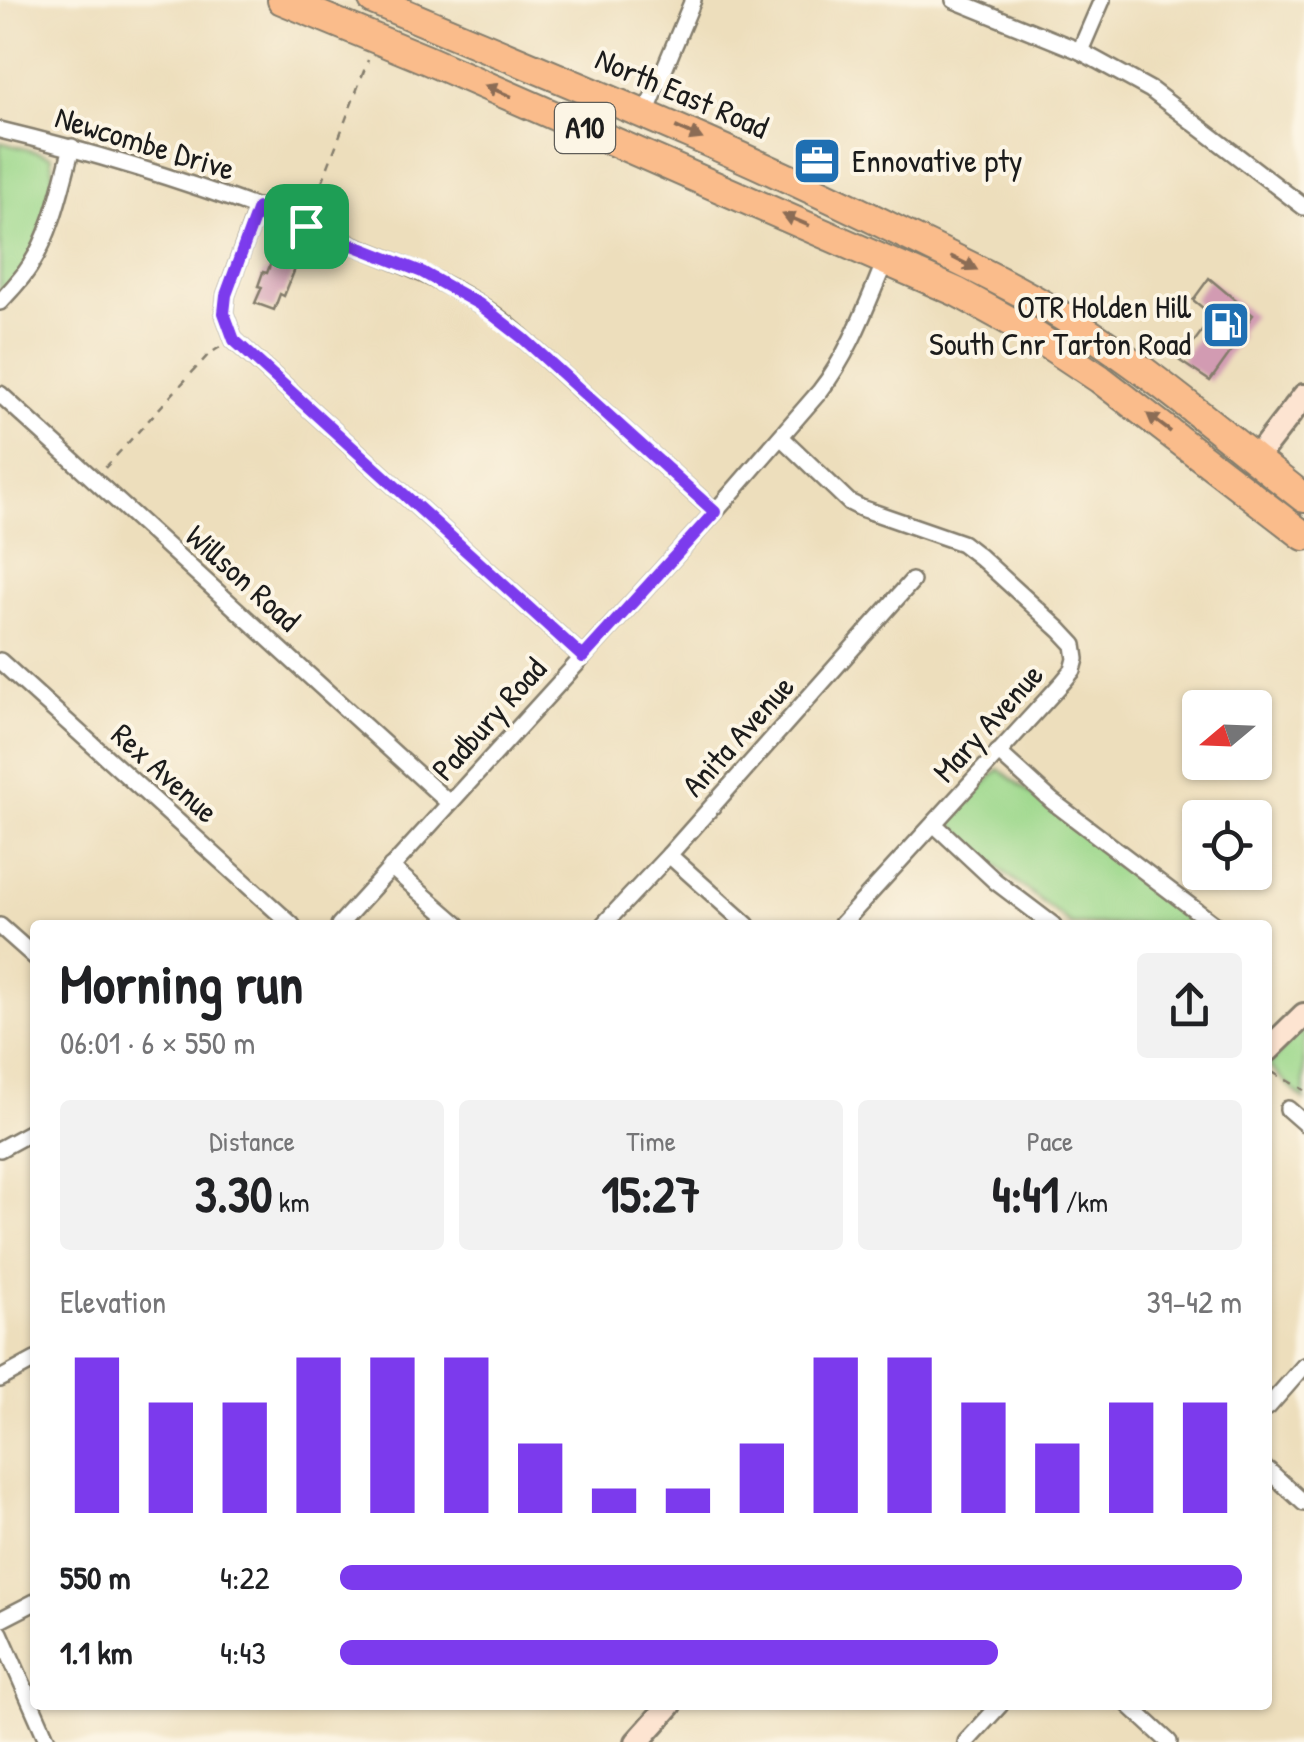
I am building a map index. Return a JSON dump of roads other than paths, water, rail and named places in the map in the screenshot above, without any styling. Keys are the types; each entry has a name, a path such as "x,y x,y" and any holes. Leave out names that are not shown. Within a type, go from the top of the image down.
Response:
{"highway":[{"name":"A10","path":"282,0 957,292 1028,331 1113,388 1304,536"},
{"name":"North East Road","path":"373,0 646,113 827,195 1044,306 1106,344 1304,498"},
{"path":"827,195 875,237 886,260 928,246"},
{"path":"1236,484 1255,459"}],"street":[{"path":"646,113 693,0"},
{"path":"954,0 1080,51 1151,90 1304,207"},
{"path":"1080,51 1102,0"},
{"name":"Newcombe Drive","path":"0,130 72,147 258,208 422,272 479,304 524,339 715,512"},
{"path":"0,302 29,268 49,230 72,147"},
{"path":"258,208 226,295 224,313 234,340 583,657"},
{"name":"Padbury Road","path":"343,920 715,512 833,375 886,260"},
{"name":"Willson Road","path":"0,394 449,803"},
{"path":"1255,459 1304,396"},
{"name":"Mary Avenue","path":"781,437 861,508 962,543 1060,630 1074,645 1076,659 1073,670 846,920"},
{"name":"Anita Avenue","path":"608,920 912,582"},
{"name":"Rex Avenue","path":"0,661 286,920"},
{"path":"998,752 1052,801 1208,920"},
{"path":"934,824 995,882 1046,920"},
{"path":"669,855 741,920"},
{"path":"392,866 452,920"},
{"path":"0,926 30,953"},
{"path":"1272,1058 1304,1015"},
{"path":"1288,1109 1304,1124"},
{"path":"0,1148 30,1133"},
{"path":"0,1379 30,1363"},
{"path":"1272,1402 1304,1366"},
{"path":"1272,1474 1304,1503"},
{"path":"0,1620 30,1605"},
{"path":"0,1633 30,1701"},
{"path":"34,1710 48,1742"},
{"path":"637,1742 666,1710"},
{"path":"966,1742 995,1710"},
{"path":"1134,1710 1170,1742"}],"place":[{"name":"Ennovative pty","path":"817,161"},
{"name":"OTR Holden Hill South Cnr Tarton Road","path":"1226,325"}]}
